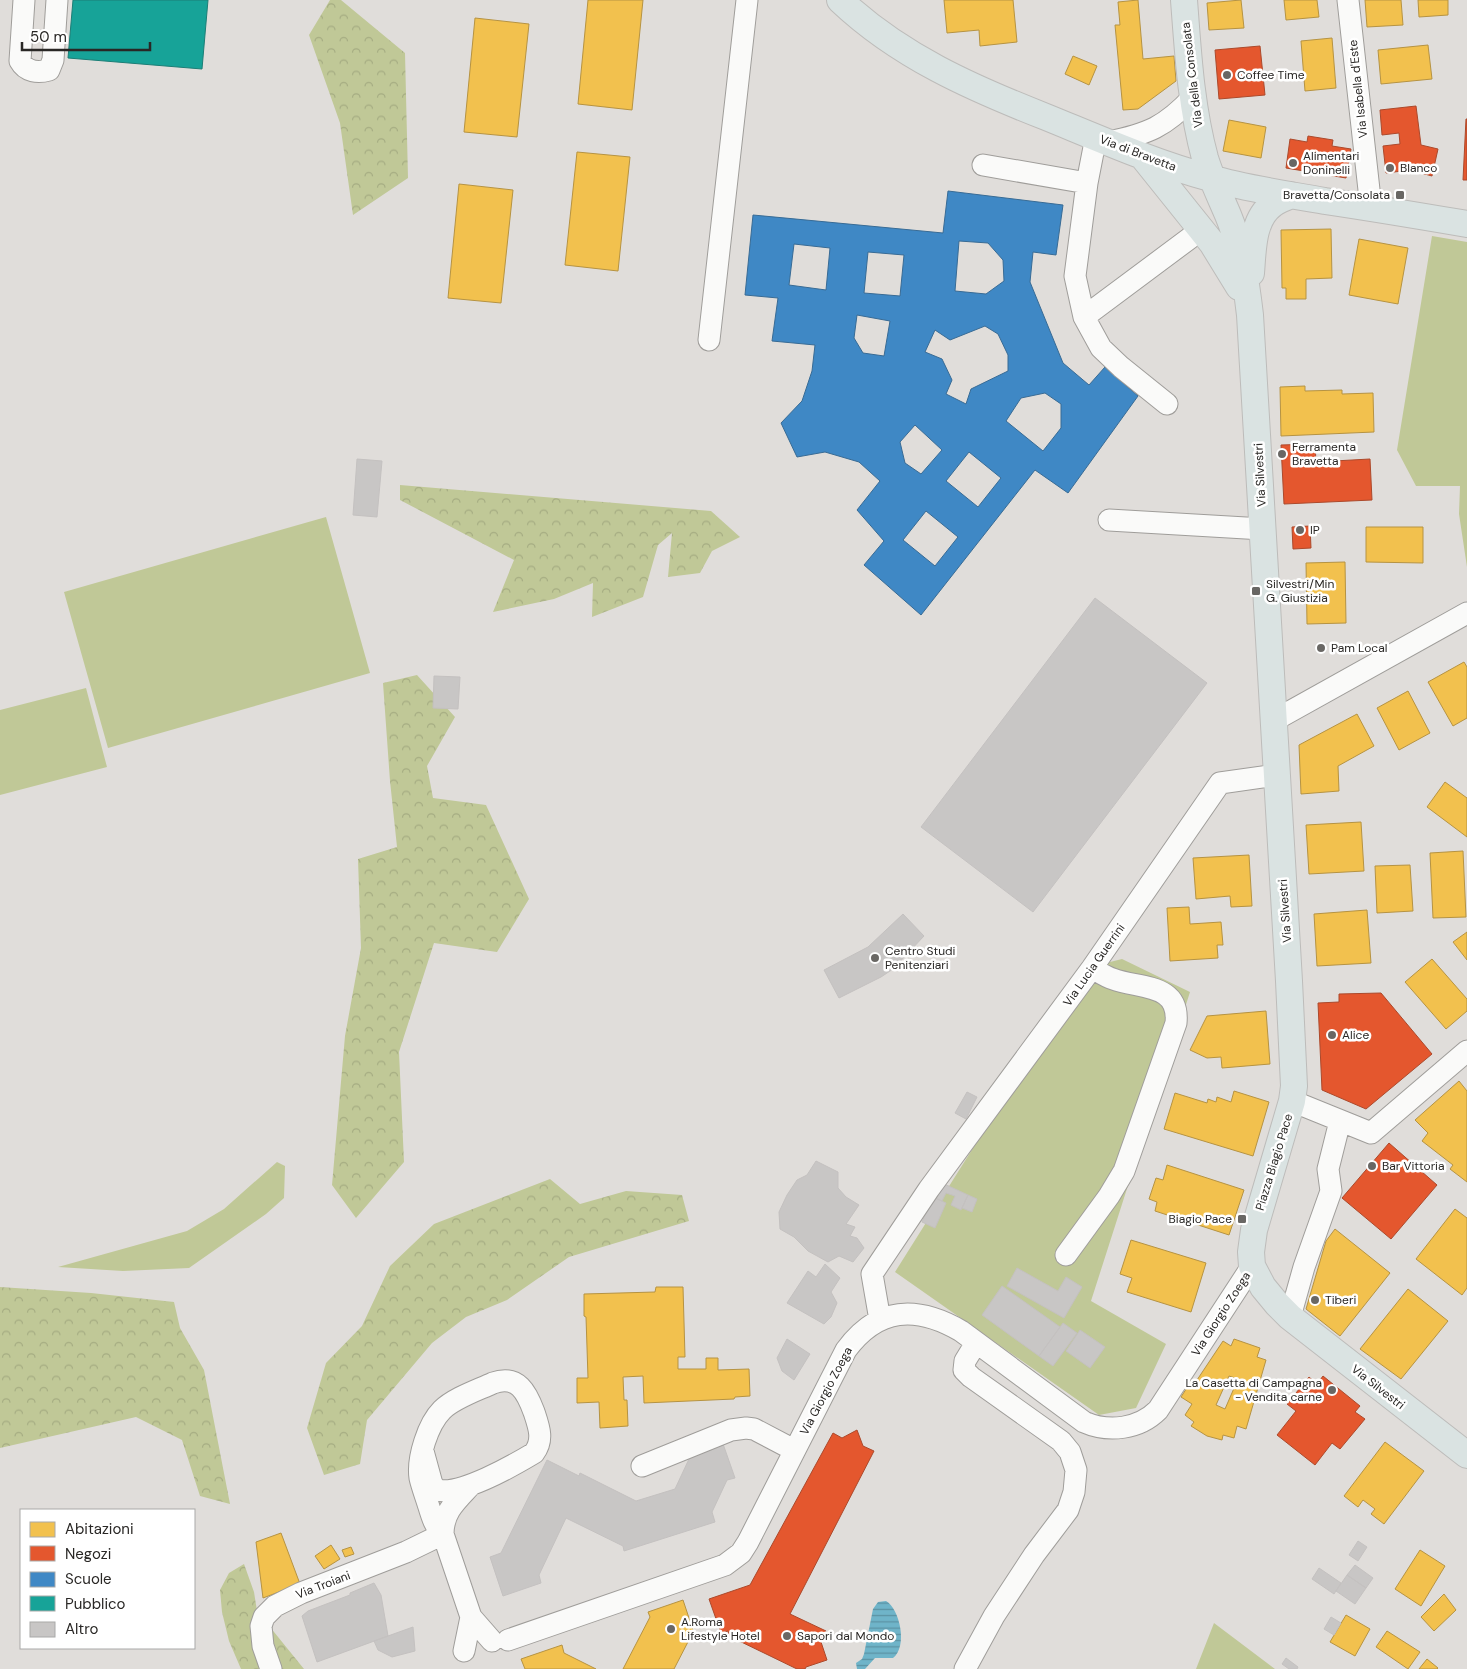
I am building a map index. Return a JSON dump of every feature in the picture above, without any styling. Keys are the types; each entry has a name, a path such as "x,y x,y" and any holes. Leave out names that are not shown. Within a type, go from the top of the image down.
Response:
{"main road":[{"name":"Via di Bravetta","path":"840,0 862,20 894,44 939,70 1006,102 1143,157 1211,179 1253,189 1467,224"},
{"name":"Via della Consolata","path":"1184,0 1193,97 1211,179"},
{"name":"Via Silvestri","path":"1143,157 1212,243 1249,303"},
{"name":"Via Silvestri","path":"1211,179 1229,216 1244,270 1249,303 1290,990 1294,1074 1292,1101"},
{"name":"Via Silvestri","path":"1249,303 1253,248 1258,224 1262,216 1273,204 1290,195"},
{"name":"Piazza Biagio Pace","path":"1290,1317 1263,1287 1252,1266 1251,1252 1254,1230 1292,1101"},
{"name":"Via Silvestri","path":"1290,1317 1467,1455"}],"street":[{"path":"24,0 20,61 23,67 30,71 43,72 50,70 53,60 57,0"},
{"path":"709,340 746,0"},
{"name":"Via Isabella d'Este","path":"1348,0 1371,208"},
{"path":"1167,404 1120,367 1101,348 1084,317 1075,276 1087,183 1102,139 1148,132 1171,119 1193,97"},
{"path":"983,165 1087,183"},
{"path":"1084,317 1190,238"},
{"path":"1110,520 1263,530"},
{"path":"1273,721 1467,613"},
{"name":"Via Lucia Guerrini","path":"880,1320 872,1274 929,1189 1092,968 1220,783 1276,775"},
{"path":"1066,1255 1109,1196 1124,1171 1176,1023 1177,1014 1175,1005 1163,992 1113,979 1092,968"},
{"name":"Piazza Biagio Pace","path":"1292,1101 1371,1133 1467,1051"},
{"path":"1290,1317 1304,1267 1331,1191 1328,1169 1340,1121"},
{"name":"Via Giorgio Zoega","path":"472,1617 500,1641 688,1578 725,1565 734,1559 748,1542 846,1350 864,1329 880,1320 904,1314 934,1318 961,1331 1084,1422 1100,1428 1121,1427 1140,1423 1151,1417 1158,1410 1252,1266"},
{"path":"964,1669 994,1616 1024,1570 1068,1510 1074,1492 1076,1477 1072,1457 1061,1442 964,1370 965,1361 976,1343"},
{"path":"424,1451 432,1484 438,1490 448,1491 470,1486 534,1453 539,1445 540,1429 529,1399 520,1387 511,1382 498,1381 449,1404 440,1412 429,1428 424,1451 420,1472 433,1519 443,1534"},
{"path":"642,1466 731,1430 746,1428 754,1429 794,1450"},
{"path":"464,1651 472,1617 443,1534 443,1523 450,1508 470,1486"},
{"name":"Via Troiani","path":"271,1669 261,1637 261,1626 264,1617 274,1606 301,1593 406,1552 443,1534"}],"green space":[{"path":"330,0 341,0 405,53 408,178 353,215 340,123 309,35"},
{"path":"1432,236 1467,242 1467,567 1459,514 1460,486 1416,486 1397,450"},
{"path":"400,485 711,511 740,537 712,551 700,573 668,577 672,533 658,545 643,597 592,617 593,583 554,599 493,612 514,560 400,500"},
{"path":"326,517 370,673 108,748 64,592"},
{"path":"417,675 455,717 427,766 433,798 486,805 529,899 497,952 434,943 399,1052 404,1162 356,1218 332,1185 345,1036 361,948 358,859 397,847 383,683"},
{"path":"86,688 107,767 0,795 0,710"},
{"path":"1122,959 1190,992 1091,1301 1166,1344 1136,1408 1099,1415 895,1272 980,1137 1106,963"},
{"path":"277,1162 285,1166 284,1198 266,1214 189,1268 123,1271 58,1267 187,1231 224,1209"},
{"path":"550,1179 580,1204 626,1191 682,1195 689,1221 569,1257 507,1300 466,1317 432,1343 367,1420 360,1464 324,1475 307,1428 326,1363 362,1326 390,1266 434,1224"},
{"path":"0,1287 91,1293 174,1302 180,1328 204,1370 230,1504 200,1496 182,1440 136,1417 0,1448"},
{"path":"244,1564 254,1592 257,1611 304,1669 241,1669 229,1641 222,1612 220,1590 229,1573"},
{"path":"1214,1623 1275,1669 1196,1669"}],"water":[{"path":"886,1601 895,1612 900,1628 901,1637 898,1653 893,1658 875,1658 865,1669 857,1669 856,1663 862,1659 864,1654 873,1609 878,1602"}],"building: Abitazioni":[{"path":"588,0 643,0 632,110 578,104"},
{"path":"944,0 1013,0 1017,42 980,46 979,30 947,33"},
{"path":"1138,0 1143,59 1174,56 1176,81 1138,109 1123,110 1115,25 1120,25 1118,2"},
{"path":"1241,0 1244,28 1209,30 1207,3"},
{"path":"1284,0 1317,0 1319,17 1286,20"},
{"path":"1365,0 1401,0 1403,25 1367,27"},
{"path":"1418,0 1448,0 1448,15 1419,17"},
{"path":"475,18 529,24 517,137 464,132"},
{"path":"1332,38 1336,88 1305,91 1301,41"},
{"path":"1428,45 1432,79 1381,84 1378,50"},
{"path":"1073,56 1097,66 1089,85 1065,74"},
{"path":"1229,120 1266,127 1261,158 1223,151"},
{"path":"577,152 630,157 618,271 565,265"},
{"path":"459,184 513,190 501,303 448,298"},
{"path":"1331,229 1332,278 1306,279 1306,299 1286,299 1286,288 1282,288 1281,230"},
{"path":"1359,239 1408,248 1398,304 1349,295"},
{"path":"1305,386 1305,391 1342,390 1342,394 1373,393 1374,432 1281,436 1280,387"},
{"path":"1366,527 1423,527 1423,563 1366,562"},
{"path":"1345,562 1346,623 1307,624 1306,563"},
{"path":"1464,662 1467,667 1467,718 1453,726 1428,682"},
{"path":"1408,691 1430,733 1399,750 1377,708"},
{"path":"1357,714 1374,746 1338,766 1339,791 1301,794 1299,745"},
{"path":"1445,782 1467,798 1467,837 1427,807"},
{"path":"1361,822 1364,871 1309,874 1306,825"},
{"path":"1463,851 1466,917 1433,918 1430,853"},
{"path":"1249,855 1252,906 1231,907 1230,896 1196,899 1193,858"},
{"path":"1410,865 1413,911 1377,913 1375,866"},
{"path":"1189,907 1190,924 1221,922 1223,945 1217,945 1218,958 1170,961 1167,908"},
{"path":"1367,910 1371,963 1317,966 1314,914"},
{"path":"1467,932 1467,960 1453,942"},
{"path":"1432,959 1467,999 1467,1011 1446,1029 1405,982"},
{"path":"1266,1011 1270,1064 1222,1068 1221,1057 1207,1058 1190,1050 1207,1016"},
{"path":"1459,1081 1467,1091 1467,1182 1450,1169 1453,1165 1422,1141 1428,1133 1415,1120"},
{"path":"1234,1091 1269,1102 1253,1156 1164,1129 1175,1093 1207,1103 1208,1099 1216,1102 1217,1097 1231,1102"},
{"path":"1167,1165 1244,1190 1229,1235 1155,1211 1157,1202 1149,1199 1156,1178 1163,1180"},
{"path":"1455,1209 1467,1218 1467,1288 1462,1295 1416,1259"},
{"path":"1335,1229 1390,1273 1340,1336 1306,1309 1326,1241"},
{"path":"1131,1240 1206,1263 1191,1312 1127,1292 1132,1278 1120,1274"},
{"path":"656,1287 683,1287 685,1357 678,1357 678,1369 706,1369 706,1358 718,1358 718,1370 749,1369 750,1396 735,1397 734,1399 644,1403 643,1376 623,1377 624,1400 627,1400 628,1426 600,1428 599,1402 577,1403 577,1378 588,1378 584,1294 655,1292"},
{"path":"1408,1289 1448,1321 1401,1379 1360,1349"},
{"path":"1234,1339 1260,1348 1257,1357 1266,1360 1246,1429 1237,1426 1234,1438 1223,1435 1222,1440 1207,1436 1191,1426 1194,1422 1185,1415 1192,1404 1181,1397 1192,1380 1195,1383 1223,1341 1231,1346","holes":["1229,1376 1238,1379 1225,1409 1216,1405"]},
{"path":"1385,1442 1424,1471 1384,1524 1371,1514 1375,1509 1363,1500 1358,1507 1344,1496"},
{"path":"281,1533 300,1584 263,1598 256,1542"},
{"path":"331,1545 340,1559 324,1569 315,1556"},
{"path":"351,1547 354,1554 345,1557 342,1550"},
{"path":"1420,1550 1445,1566 1421,1606 1395,1589"},
{"path":"1444,1594 1456,1610 1434,1631 1421,1617"},
{"path":"683,1600 695,1636 690,1638 674,1669 623,1669 650,1617 648,1612"},
{"path":"1346,1615 1370,1629 1355,1656 1330,1642"},
{"path":"1387,1631 1420,1652 1408,1669 1376,1647"},
{"path":"562,1645 564,1653 596,1669 525,1669 521,1659"},
{"path":"1427,1659 1438,1668 1419,1669"}],"building: Negozi":[{"path":"1260,46 1265,95 1219,99 1215,50"},
{"path":"1416,106 1421,145 1438,149 1432,176 1410,170 1386,173 1383,146 1400,144 1399,133 1382,135 1380,110"},
{"path":"1466,119 1467,180 1463,180"},
{"path":"1308,136 1333,140 1332,146 1351,149 1346,178 1286,168 1290,139 1307,142"},
{"path":"1315,444 1316,462 1370,459 1372,500 1284,504 1281,445"},
{"path":"1310,526 1311,548 1293,549 1292,527"},
{"path":"1381,993 1432,1054 1366,1109 1322,1090 1318,1003 1339,1002 1339,994"},
{"path":"1389,1143 1437,1185 1391,1239 1342,1198"},
{"path":"1323,1376 1360,1406 1355,1412 1365,1419 1340,1449 1332,1443 1315,1465 1277,1435 1296,1411 1287,1404 1309,1377 1317,1384"},
{"path":"857,1430 863,1446 874,1451 790,1614 826,1631 821,1642 827,1660 805,1669 797,1669 729,1636 728,1631 721,1633 709,1599 750,1585 833,1433 842,1438"}],"building: Scuole":[{"path":"948,191 1063,205 1056,255 1033,252 1030,282 1063,363 1089,385 1105,367 1138,396 1068,493 1035,470 921,615 864,565 884,541 857,510 880,481 859,462 825,452 797,457 781,423 802,401 812,371 815,345 772,341 778,298 745,295 753,215 943,233","holes":["959,241 988,243 1003,260 1004,281 986,294 955,291","794,244 830,248 826,290 789,285","868,252 904,255 900,296 864,293","857,315 890,321 884,356 863,353 854,338","985,326 998,334 1008,355 1008,371 971,389 966,404 946,394 952,380 942,359 925,352 935,330 950,340","1045,393 1061,404 1061,428 1043,451 1006,421 1021,398","915,425 942,450 921,474 905,463 900,442","969,452 1001,478 978,507 946,481","926,511 958,537 935,566 903,540"]}],"building: Pubblico":[{"path":"73,0 208,0 202,69 68,58"}],"building: Altro":[{"path":"357,459 382,461 377,517 353,515"},
{"path":"1095,598 1207,683 1033,912 921,827"},
{"path":"434,676 460,677 458,709 433,708"},
{"name":"Centro Studi Penitenziari","path":"903,914 924,936 893,969 839,998 824,970 868,947"},
{"path":"967,1092 977,1097 966,1119 955,1113"},
{"path":"816,1161 838,1172 838,1188 846,1197 859,1205 846,1224 855,1227 850,1236 857,1238 864,1248 853,1262 839,1256 828,1262 808,1251 794,1237 780,1229 779,1212 787,1195 797,1180 807,1175"},
{"path":"940,1182 968,1195 961,1210 951,1205 955,1196 946,1193 942,1201 933,1197"},
{"path":"968,1195 977,1199 972,1212 962,1208"},
{"path":"933,1197 946,1203 935,1228 922,1222"},
{"path":"825,1264 840,1278 831,1292 837,1303 831,1317 824,1324 787,1303 808,1271 816,1277"},
{"path":"1017,1268 1058,1291 1066,1277 1082,1287 1064,1318 1007,1286"},
{"path":"1002,1286 1060,1327 1039,1356 982,1315"},
{"path":"1063,1323 1077,1333 1053,1366 1039,1356"},
{"path":"1080,1330 1105,1347 1090,1368 1066,1351"},
{"path":"787,1339 810,1354 794,1380 782,1371 777,1358"},
{"path":"722,1441 735,1478 727,1480 712,1512 715,1522 624,1551 623,1546 566,1518 539,1575 541,1583 503,1596 490,1557 501,1553 547,1460 579,1476 580,1473 636,1501 675,1489 689,1459 687,1453"},
{"path":"1358,1541 1367,1547 1358,1561 1349,1555"},
{"path":"1355,1565 1373,1578 1366,1588 1347,1575"},
{"path":"1319,1568 1341,1583 1334,1594 1312,1579"},
{"path":"1347,1575 1366,1588 1355,1604 1336,1591"},
{"path":"374,1583 381,1595 388,1636 317,1662 302,1616 308,1611 350,1595 350,1593"},
{"path":"1331,1617 1341,1623 1334,1635 1324,1629"},
{"path":"413,1627 415,1651 392,1657 378,1650 374,1641"},
{"path":"1286,1658 1298,1667 1297,1669 1289,1669 1282,1664"}],"place":[{"name":"Coffee Time","path":"1227,75"},
{"name":"Alimentari Doninelli","path":"1293,163"},
{"name":"Blanco","path":"1390,168"},
{"name":"Bravetta/Consolata","path":"1400,195"},
{"name":"Ferramenta Bravetta","path":"1282,454"},
{"name":"IP","path":"1300,530"},
{"name":"Silvestri/Min G. Giustizia","path":"1256,591"},
{"name":"Pam Local","path":"1321,648"},
{"name":"Centro Studi Penitenziari","path":"875,958"},
{"name":"Alice","path":"1332,1035"},
{"name":"Bar Vittoria","path":"1372,1166"},
{"name":"Biagio Pace","path":"1242,1219"},
{"name":"Tiberi","path":"1315,1300"},
{"name":"La Casetta di Campagna - Vendita carne","path":"1332,1390"},
{"name":"A.Roma Lifestyle Hotel","path":"671,1629"},
{"name":"Sapori dal Mondo","path":"787,1636"}]}
